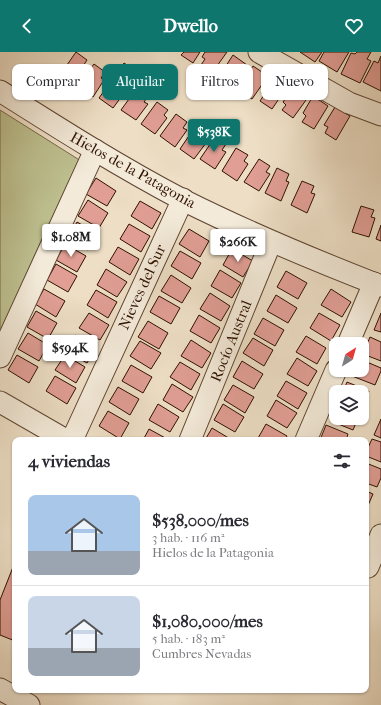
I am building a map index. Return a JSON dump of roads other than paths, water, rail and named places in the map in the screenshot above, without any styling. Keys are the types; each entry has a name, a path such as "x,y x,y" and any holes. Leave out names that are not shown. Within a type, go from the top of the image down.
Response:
{"street":[{"path":"259,52 349,103 381,115"},
{"name":"Hielos de la Patagonia","path":"0,91 95,150 183,199 271,242 378,284"},
{"path":"0,357 95,150"},
{"name":"Nieves del Sur","path":"73,437 183,199"},
{"name":"Rocío Austral","path":"191,437 271,242"},
{"path":"352,337 378,284"},
{"path":"307,437 333,377"},
{"path":"0,402 61,437"},
{"path":"372,568 381,535"},
{"path":"0,689 29,705"}]}
